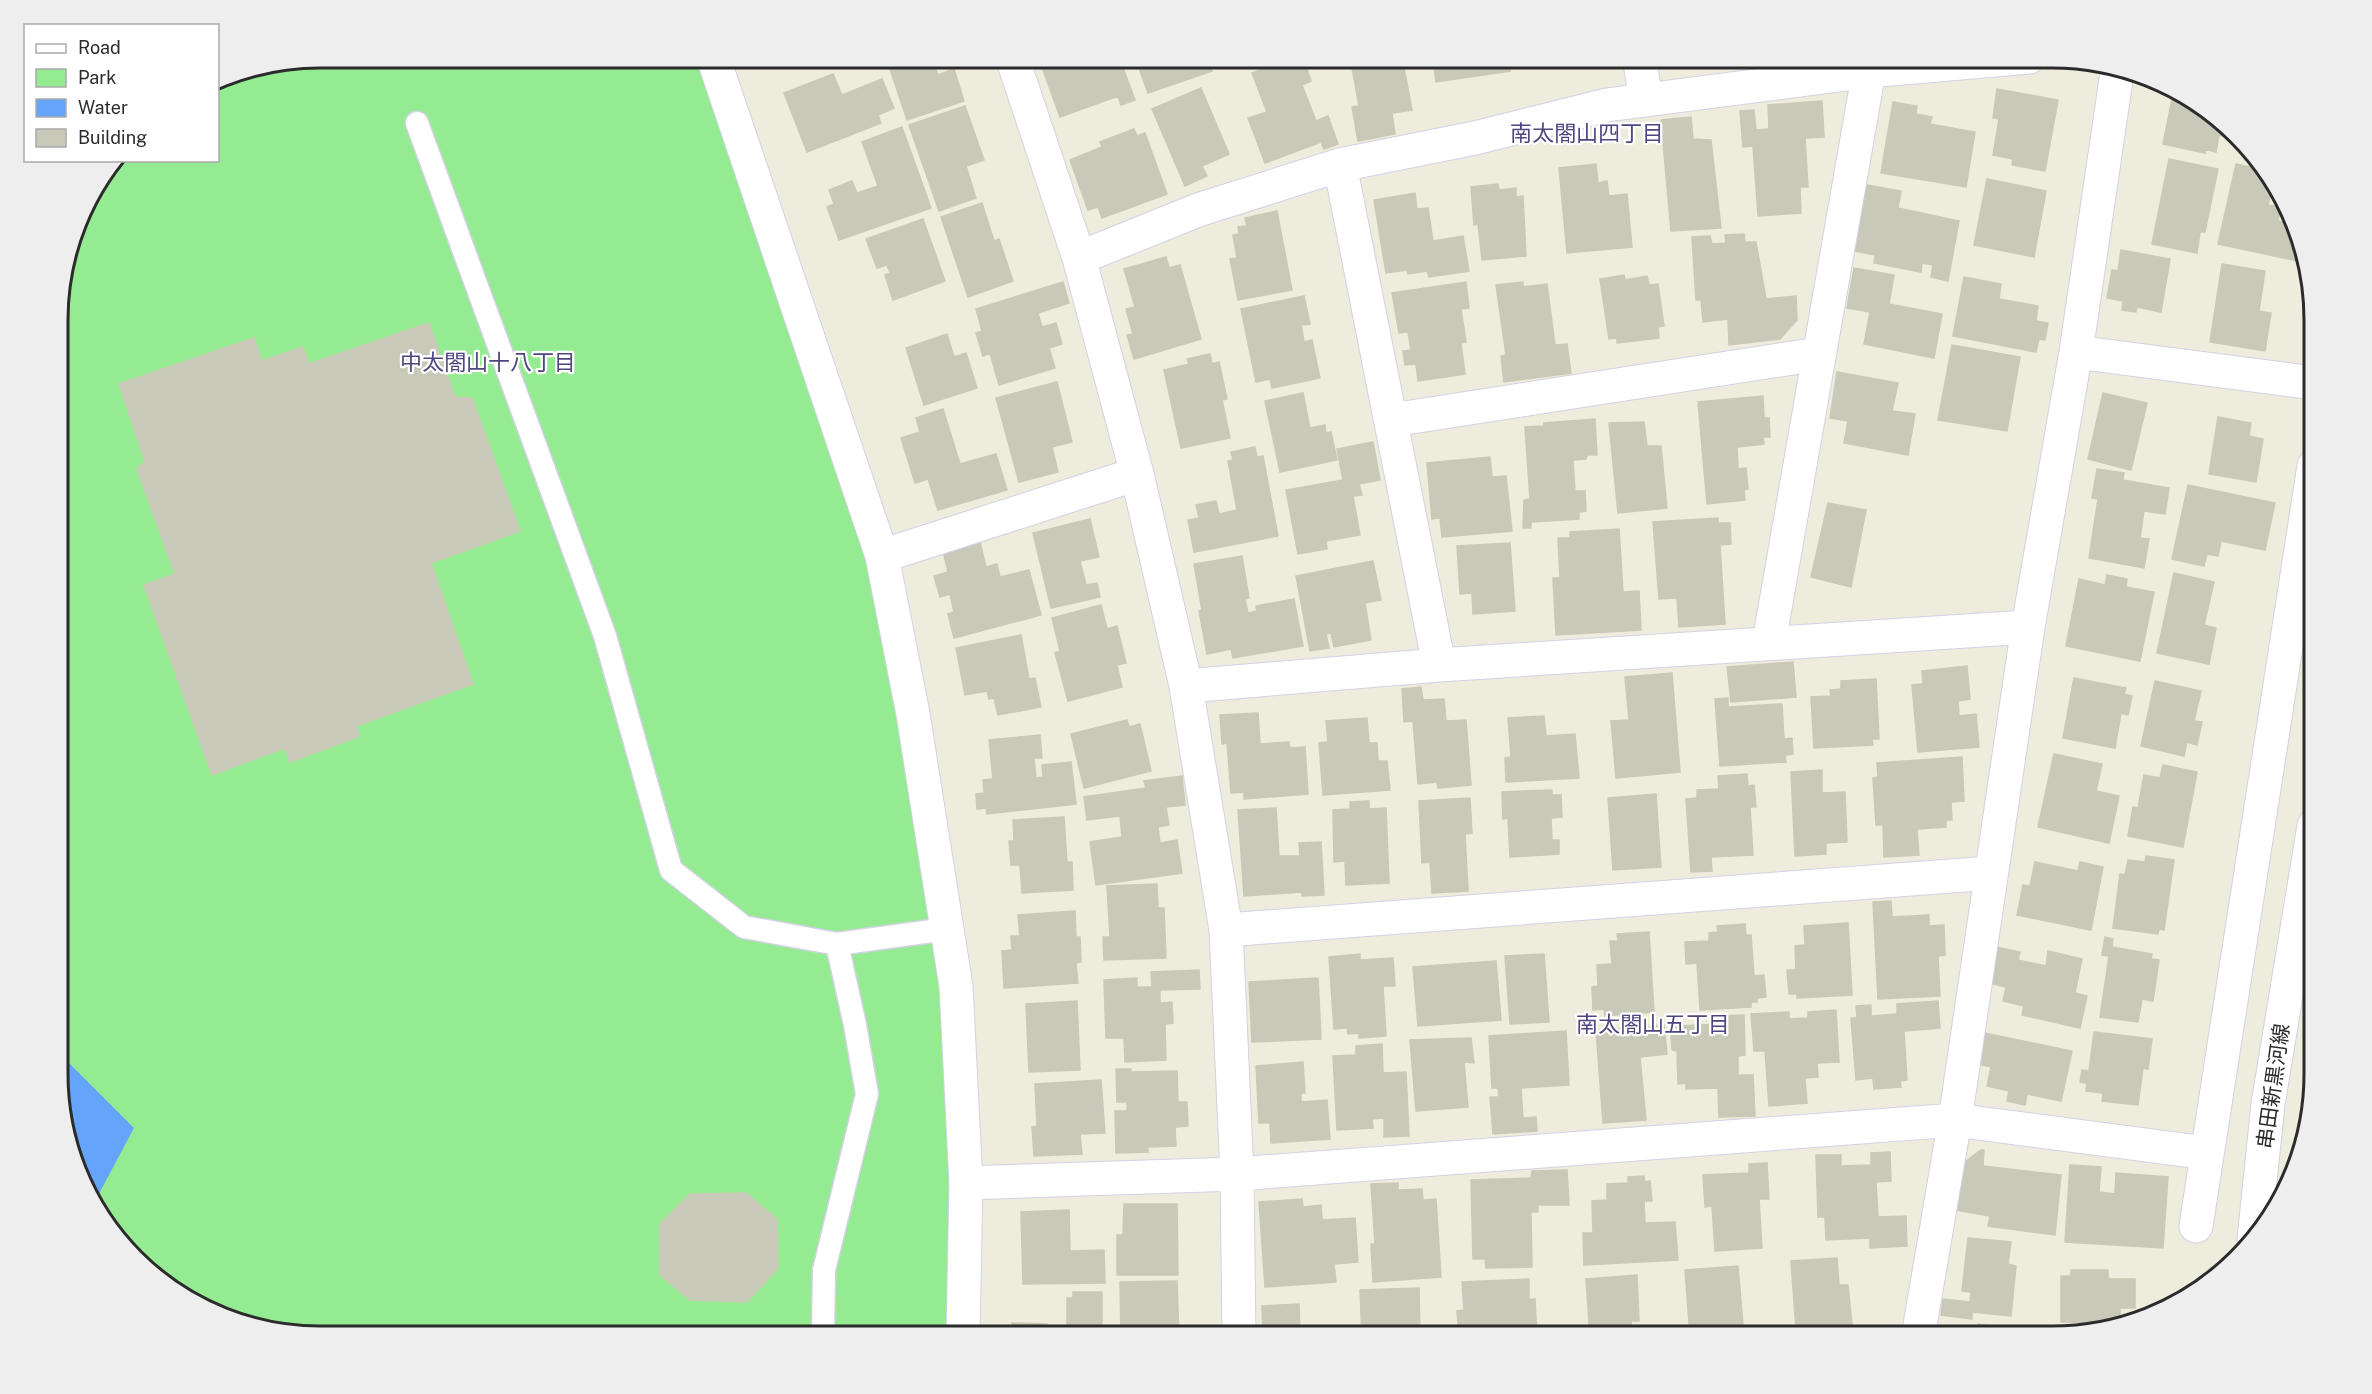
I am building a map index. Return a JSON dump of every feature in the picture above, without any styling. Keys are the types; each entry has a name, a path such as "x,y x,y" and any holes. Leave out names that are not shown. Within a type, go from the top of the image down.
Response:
{"street":[{"path":"717,68 882,556 913,714 956,986 966,1183 963,1326"},
{"path":"1016,68 1079,258 1137,474 1186,686 1226,930 1237,1174 1239,1326"},
{"path":"1641,68 1646,100"},
{"path":"1079,258 1198,210 1340,165 1475,138 1607,105 1903,68"},
{"path":"1769,642 1869,71"},
{"path":"1920,1326 1955,1120 2028,627 2076,352 2117,76"},
{"path":"1340,165 1439,665"},
{"path":"2076,352 2304,382"},
{"path":"1392,420 1818,354"},
{"path":"882,556 1137,474"},
{"path":"2196,1226 2304,530"},
{"path":"1186,686 1439,665 2028,627"},
{"path":"1226,930 1991,873"},
{"name":"串田新黒河線","path":"2256,1223 2268,1104 2304,886"},
{"path":"966,1183 1237,1174 1955,1120 2207,1153"}],"lane":[{"path":"417,123 605,636 671,870 744,927 837,944 947,929"},
{"path":"823,1326 824,1270 867,1094 837,944"}],"green space":[{"path":"303,68 716,68 884,563 961,995 968,1326 303,1326 254,1318 208,1301 179,1284 141,1253 110,1215 93,1186 76,1140 68,1091 68,303 72,270 81,238 101,193 123,162 219,162 219,89 270,72"}],"water":[{"path":"68,1062 134,1128 98,1195 81,1156 72,1124 68,1091"}],"building":[{"path":"890,68 936,68 938,75 954,69 964,101 907,120"},
{"path":"1042,68 1123,68 1135,100 1121,105 1118,96 1060,117"},
{"path":"1139,68 1211,68 1212,71 1148,93"},
{"path":"1265,68 1306,68 1311,81 1302,85 1316,121 1328,116 1338,144 1324,149 1321,142 1265,163 1248,118 1267,112 1252,73"},
{"path":"1352,68 1404,68 1412,110 1392,113 1395,134 1358,141 1352,107 1359,106"},
{"path":"1434,68 1510,68 1510,71 1436,82"},
{"path":"833,74 842,95 882,79 894,108 878,115 881,123 807,152 784,93"},
{"path":"1201,88 1229,154 1202,166 1207,176 1185,186 1152,109"},
{"path":"1997,89 2058,100 2045,171 2012,165 2013,159 1993,155 1999,119 1993,118"},
{"path":"2172,97 2193,110 2223,134 2223,136 2219,135 2216,152 2205,149 2205,153 2163,144"},
{"path":"1822,101 1824,137 1805,138 1808,187 1800,187 1801,213 1758,216 1753,146 1743,147 1740,111 1754,110 1756,130 1769,129 1768,105"},
{"path":"1893,102 1917,106 1916,114 1932,117 1930,124 1975,132 1966,187 1881,173"},
{"path":"965,106 984,160 966,166 976,198 939,211 909,125"},
{"path":"1691,117 1693,139 1711,140 1721,228 1671,231 1661,120"},
{"path":"902,127 931,208 839,240 827,207 834,204 829,190 852,181 857,193 878,186 862,142"},
{"path":"1134,129 1137,136 1145,133 1167,194 1102,218 1098,207 1088,210 1070,160 1102,147 1100,142"},
{"path":"2169,159 2218,169 2205,232 2200,232 2197,253 2152,244"},
{"path":"1596,164 1598,183 1607,181 1609,196 1627,194 1632,247 1567,253 1559,168"},
{"path":"2236,164 2253,168 2271,193 2268,205 2279,208 2278,221 2285,223 2298,261 2218,244"},
{"path":"1987,179 2046,191 2034,257 1974,245"},
{"path":"1498,184 1499,190 1516,188 1516,197 1523,196 1526,256 1482,260 1478,224 1474,225 1471,187"},
{"path":"1867,185 1901,191 1898,208 1959,221 1948,281 1931,277 1933,265 1922,263 1921,272 1874,263 1875,255 1854,251"},
{"path":"1415,193 1417,209 1428,208 1433,241 1463,236 1469,271 1429,277 1427,271 1408,274 1407,270 1386,273 1374,200"},
{"path":"982,203 994,241 999,239 1013,281 968,297 941,217"},
{"path":"1277,211 1292,290 1238,300 1230,259 1237,258 1233,235 1239,234 1238,227 1247,226 1245,218"},
{"path":"923,219 945,281 893,300 885,275 890,273 887,265 877,268 866,239"},
{"path":"1744,234 1745,242 1756,242 1766,299 1796,296 1797,320 1780,339 1729,345 1728,319 1703,322 1701,300 1696,300 1692,237 1710,236 1712,244 1726,243 1725,235"},
{"path":"2121,250 2170,259 2161,312 2137,307 2136,312 2122,310 2123,301 2107,298 2112,270 2118,271"},
{"path":"1166,257 1169,268 1180,265 1201,339 1134,359 1127,335 1133,334 1126,309 1135,307 1124,269"},
{"path":"2222,264 2265,271 2259,311 2271,313 2265,351 2210,342"},
{"path":"1854,268 1894,275 1889,304 1942,314 1934,358 1864,344 1870,312 1847,308"},
{"path":"1624,275 1625,280 1647,276 1649,285 1658,284 1664,326 1658,327 1659,338 1617,343 1617,338 1609,339 1600,279"},
{"path":"1964,277 2001,284 1999,299 2038,306 2036,321 2048,323 2045,340 2039,339 2036,352 1953,336"},
{"path":"1063,282 1069,303 1038,313 1042,327 1056,323 1062,344 1049,348 1055,368 999,385 990,353 983,356 976,333 982,331 976,309"},
{"path":"1466,282 1469,308 1461,309 1466,342 1461,343 1465,374 1418,381 1416,364 1405,365 1403,351 1411,350 1408,332 1399,333 1392,293"},
{"path":"1523,282 1523,287 1547,284 1555,345 1567,344 1571,373 1504,382 1501,356 1506,355 1496,285"},
{"path":"1304,296 1310,324 1301,325 1304,342 1312,340 1320,378 1272,388 1270,379 1256,382 1241,309"},
{"path":"429,323 455,397 472,398 520,531 431,563 473,684 356,726 360,736 290,762 285,748 212,775 144,585 175,574 137,469 145,461 119,384 254,338 262,361 303,347 309,364"},
{"path":"947,334 954,357 966,353 977,388 924,405 906,348"},
{"path":"1952,345 2020,357 2007,431 1938,420"},
{"path":"1210,354 1212,364 1219,362 1227,399 1222,400 1230,438 1181,448 1164,370 1189,364 1187,359"},
{"path":"1837,372 1898,383 1892,411 1915,414 1908,455 1844,443 1848,421 1830,418"},
{"path":"1057,382 1072,442 1052,447 1058,472 1019,482 996,398"},
{"path":"1303,393 1310,428 1325,425 1326,433 1331,432 1337,460 1280,472 1265,401"},
{"path":"2103,393 2147,403 2131,470 2088,459"},
{"path":"1763,396 1764,418 1769,418 1770,437 1763,437 1764,444 1737,447 1738,469 1746,468 1748,489 1744,490 1745,500 1707,504 1698,402"},
{"path":"943,409 960,464 996,454 1007,490 938,510 928,479 915,483 901,438 920,432 916,418"},
{"path":"2218,417 2251,423 2249,436 2263,439 2256,482 2209,474"},
{"path":"1595,419 1597,455 1587,455 1586,459 1573,460 1575,491 1585,491 1586,511 1579,512 1579,519 1531,522 1531,528 1523,528 1524,500 1530,499 1525,427 1544,426 1544,423"},
{"path":"1644,422 1647,446 1661,446 1667,508 1618,513 1609,423"},
{"path":"1373,442 1380,480 1359,484 1362,495 1353,496 1360,535 1326,541 1327,549 1298,554 1286,490 1343,480 1337,449"},
{"path":"1255,447 1257,457 1263,456 1278,536 1194,552 1188,520 1199,518 1196,505 1216,501 1219,514 1237,510 1228,461 1233,460 1231,452"},
{"path":"1490,457 1492,477 1506,476 1512,531 1442,537 1440,518 1432,519 1427,463"},
{"path":"2097,469 2124,473 2123,480 2169,488 2165,514 2144,511 2140,538 2149,539 2144,568 2089,558 2098,499 2092,498"},
{"path":"2188,485 2275,503 2265,550 2221,541 2218,556 2207,554 2204,566 2172,559"},
{"path":"1828,503 1866,510 1851,587 1811,577"},
{"path":"1718,518 1718,523 1730,523 1731,544 1720,545 1725,624 1679,627 1677,598 1659,599 1653,522"},
{"path":"1090,519 1099,557 1080,561 1086,585 1097,583 1100,597 1051,608 1033,533"},
{"path":"1619,529 1623,592 1639,591 1641,630 1556,635 1553,578 1560,578 1558,538 1570,538 1570,532"},
{"path":"980,542 986,567 997,564 1000,577 1029,570 1041,615 954,638 948,614 954,612 950,594 940,597 934,576 948,572 943,551"},
{"path":"1510,543 1515,611 1473,614 1472,593 1460,594 1457,546"},
{"path":"1242,556 1249,598 1245,599 1248,613 1257,611 1256,606 1294,599 1303,646 1233,658 1231,649 1207,654 1194,564"},
{"path":"1373,561 1381,600 1365,603 1371,640 1334,647 1331,633 1326,634 1329,648 1310,651 1296,576"},
{"path":"2174,573 2214,582 2204,625 2216,628 2209,664 2157,653"},
{"path":"2107,575 2127,579 2126,587 2154,592 2140,661 2066,646 2079,579 2105,585"},
{"path":"1101,605 1107,629 1117,626 1126,663 1117,665 1122,687 1068,701 1055,653 1060,651 1052,618"},
{"path":"1021,635 1029,679 1035,678 1041,707 998,715 994,698 989,699 987,691 965,695 956,648"},
{"path":"1793,662 1796,697 1731,702 1727,667"},
{"path":"1967,666 1970,699 1958,701 1959,716 1976,714 1979,747 1918,752 1912,685 1923,684 1922,671"},
{"path":"1672,673 1680,772 1616,778 1611,721 1629,720 1625,677"},
{"path":"2074,678 2126,688 2124,694 2132,696 2128,715 2121,713 2115,748 2063,738"},
{"path":"1876,679 1879,739 1872,739 1873,745 1814,748 1811,697 1831,696 1830,690 1841,689 1841,681"},
{"path":"2155,681 2201,691 2194,721 2202,722 2197,745 2187,742 2184,756 2141,746"},
{"path":"1421,687 1423,700 1444,699 1446,721 1466,720 1471,785 1438,788 1437,782 1418,784 1413,721 1404,722 1402,689"},
{"path":"1728,698 1728,707 1782,704 1784,739 1792,738 1793,754 1785,755 1786,762 1720,766 1715,699"},
{"path":"1258,713 1260,744 1289,742 1290,748 1305,747 1308,794 1244,799 1244,792 1231,793 1227,743 1222,744 1220,715"},
{"path":"1544,716 1546,736 1575,734 1579,778 1506,782 1505,758 1511,757 1508,718"},
{"path":"1367,718 1369,743 1377,743 1378,761 1387,761 1390,790 1323,795 1319,743 1328,742 1326,721"},
{"path":"1127,720 1129,727 1140,724 1151,771 1084,788 1071,734"},
{"path":"1040,735 1042,758 1034,758 1036,778 1043,777 1042,765 1071,762 1076,804 987,814 986,808 977,809 976,794 984,793 983,780 993,779 989,740"},
{"path":"2054,754 2102,764 2096,791 2119,796 2109,843 2038,827"},
{"path":"1962,757 1964,801 1951,802 1952,820 1946,820 1946,827 1917,829 1919,855 1884,857 1883,825 1876,825 1873,778 1878,777 1877,763"},
{"path":"2163,765 2197,772 2183,847 2128,836 2133,807 2138,808 2144,775 2160,778"},
{"path":"1822,770 1822,793 1845,792 1847,842 1826,843 1826,854 1795,856 1791,772"},
{"path":"1747,774 1748,786 1754,785 1756,807 1750,807 1753,855 1711,857 1712,871 1691,872 1686,799 1697,798 1697,790 1719,789 1718,776"},
{"path":"1182,776 1185,805 1166,807 1169,825 1158,827 1160,843 1177,840 1182,873 1096,885 1090,842 1122,837 1120,816 1087,820 1084,797 1146,788 1144,781"},
{"path":"1552,790 1552,795 1561,795 1562,817 1551,818 1552,840 1559,840 1559,854 1510,857 1508,818 1503,819 1502,792"},
{"path":"1656,794 1661,867 1613,870 1608,798"},
{"path":"1470,798 1472,833 1465,834 1468,891 1432,893 1430,862 1422,863 1419,801"},
{"path":"1369,801 1369,809 1386,808 1389,883 1346,885 1345,861 1334,862 1333,810 1350,809 1350,802"},
{"path":"1276,808 1279,856 1300,856 1299,843 1321,842 1324,895 1302,896 1302,892 1244,896 1238,810"},
{"path":"1064,817 1067,862 1072,862 1073,890 1022,893 1020,865 1011,865 1009,841 1014,841 1013,820"},
{"path":"2146,856 2174,860 2164,930 2159,929 2158,934 2113,928 2120,874 2125,875 2128,860 2145,862"},
{"path":"2035,862 2078,871 2080,862 2103,867 2091,930 2017,915 2023,885 2030,886"},
{"path":"1157,884 1158,908 1164,908 1166,958 1104,960 1103,937 1110,937 1107,886"},
{"path":"1891,901 1892,917 1929,915 1929,926 1944,925 1945,955 1938,956 1940,996 1878,999 1873,902"},
{"path":"1075,911 1076,937 1080,937 1081,962 1076,963 1078,983 1004,988 1002,951 1012,950 1011,936 1020,936 1018,915"},
{"path":"1848,923 1852,995 1797,998 1797,994 1789,994 1787,970 1796,970 1795,946 1805,945 1804,926"},
{"path":"1745,924 1746,935 1751,935 1754,976 1764,975 1766,997 1757,998 1757,1002 1751,1002 1751,1007 1700,1010 1697,963 1686,964 1685,942 1709,941 1709,933 1718,932 1717,926"},
{"path":"1649,932 1654,1012 1605,1016 1604,1009 1593,1010 1592,987 1598,986 1597,965 1612,964 1610,941 1618,941 1617,934"},
{"path":"2105,937 2113,939 2112,947 2152,954 2151,959 2159,960 2153,1001 2142,999 2138,1022 2100,1017 2109,956 2102,955"},
{"path":"1996,947 2020,952 2018,960 2046,966 2048,951 2082,959 2075,993 2087,996 2080,1028 2022,1015 2024,1006 2003,1001 2006,987 1989,983"},
{"path":"1360,954 1360,960 1393,958 1395,986 1383,986 1386,1036 1359,1038 1359,1033 1348,1034 1347,1028 1334,1029 1329,957"},
{"path":"1544,954 1549,1022 1510,1024 1505,956"},
{"path":"1496,961 1501,1020 1418,1026 1413,967"},
{"path":"1199,970 1200,989 1160,990 1160,1003 1172,1002 1173,1023 1165,1024 1166,1060 1125,1062 1124,1038 1106,1038 1104,980 1137,978 1137,987 1152,987 1151,972"},
{"path":"1318,978 1321,1039 1252,1042 1249,982"},
{"path":"1077,1001 1080,1070 1029,1072 1026,1004"},
{"path":"1938,1001 1940,1028 1904,1031 1907,1080 1900,1081 1901,1087 1874,1089 1873,1078 1856,1080 1851,1018 1857,1018 1856,1006 1871,1005 1871,1016 1897,1014 1897,1004"},
{"path":"1836,1010 1839,1062 1817,1063 1818,1077 1805,1078 1807,1103 1769,1106 1765,1051 1754,1051 1751,1014 1789,1012 1789,1019 1808,1018 1808,1012"},
{"path":"1744,1015 1745,1055 1738,1056 1738,1075 1753,1075 1755,1116 1719,1117 1718,1088 1686,1089 1686,1083 1678,1084 1677,1051 1672,1050 1671,1033 1677,1033 1676,1026 1722,1024 1722,1016"},
{"path":"1664,1025 1667,1054 1640,1057 1646,1120 1603,1123 1596,1030"},
{"path":"1566,1031 1569,1085 1521,1088 1523,1118 1536,1117 1537,1131 1493,1134 1490,1097 1499,1097 1498,1088 1492,1088 1489,1036"},
{"path":"2094,1032 2152,1039 2148,1069 2143,1068 2138,1105 2102,1101 2103,1093 2086,1091 2087,1083 2080,1082 2082,1070 2089,1071"},
{"path":"1984,1033 2072,1051 2061,1101 2027,1094 2025,1105 2007,1101 2009,1091 1987,1086 1991,1067 1977,1064"},
{"path":"1471,1038 1474,1063 1464,1062 1468,1107 1416,1111 1410,1040"},
{"path":"1382,1044 1383,1073 1406,1072 1409,1136 1384,1137 1384,1118 1372,1119 1373,1128 1337,1130 1333,1056 1356,1055 1356,1046"},
{"path":"1303,1062 1305,1093 1301,1093 1301,1102 1327,1100 1330,1139 1271,1143 1270,1123 1259,1123 1256,1066"},
{"path":"1116,1069 1131,1069 1131,1072 1177,1071 1178,1102 1187,1102 1188,1126 1175,1127 1176,1146 1148,1147 1148,1152 1116,1153 1115,1111 1127,1111 1127,1102 1117,1102"},
{"path":"1101,1080 1105,1133 1080,1134 1082,1154 1034,1156 1032,1127 1037,1126 1035,1084"},
{"path":"1984,1150 1983,1166 2061,1175 2055,1235 1988,1226 1990,1216 1955,1210 1961,1165"},
{"path":"1890,1152 1891,1181 1876,1182 1878,1217 1906,1216 1907,1246 1870,1248 1870,1238 1826,1240 1825,1217 1818,1217 1816,1155 1841,1155 1841,1166 1871,1165 1871,1153"},
{"path":"1767,1163 1769,1199 1759,1199 1762,1248 1715,1251 1712,1206 1705,1207 1703,1175 1749,1173 1749,1164"},
{"path":"2070,1165 2101,1167 2099,1192 2115,1194 2116,1173 2168,1177 2163,1248 2065,1242"},
{"path":"1567,1170 1569,1205 1538,1205 1538,1212 1531,1212 1532,1267 1486,1268 1485,1259 1473,1259 1471,1180 1531,1178 1532,1171"},
{"path":"1644,1176 1645,1182 1650,1181 1652,1201 1644,1201 1645,1223 1675,1222 1678,1260 1584,1265 1583,1233 1593,1233 1592,1201 1607,1200 1607,1184 1628,1183 1628,1177"},
{"path":"1398,1183 1398,1190 1422,1189 1423,1200 1436,1199 1441,1277 1373,1282 1371,1244 1375,1244 1371,1184"},
{"path":"746,1193 777,1219 778,1268 747,1302 690,1300 660,1275 660,1224 690,1194"},
{"path":"1302,1199 1303,1207 1321,1205 1322,1220 1355,1218 1358,1262 1334,1264 1336,1282 1265,1287 1259,1202"},
{"path":"1124,1204 1177,1204 1178,1275 1117,1275 1117,1235 1123,1235"},
{"path":"1069,1210 1070,1251 1104,1250 1105,1283 1023,1284 1021,1212"},
{"path":"1968,1238 2011,1242 2008,1264 2016,1266 2011,1316 1972,1312 1972,1319 1941,1315 1943,1299 1970,1302 1971,1292 1962,1291"},
{"path":"1837,1258 1839,1285 1848,1285 1852,1325 1796,1326 1791,1261"},
{"path":"1738,1266 1743,1326 1689,1326 1685,1270"},
{"path":"2071,1270 2108,1270 2108,1279 2135,1279 2135,1308 2120,1308 2120,1317 2102,1322 2061,1322 2061,1276 2071,1276"},
{"path":"1637,1275 1639,1321 1631,1321 1631,1326 1589,1326 1586,1279"},
{"path":"1529,1279 1529,1300 1535,1299 1536,1326 1458,1326 1457,1311 1464,1310 1462,1282"},
{"path":"1177,1281 1179,1326 1121,1326 1120,1282"},
{"path":"1419,1288 1420,1326 1362,1326 1360,1290"},
{"path":"1073,1292 1102,1292 1102,1326 1067,1326 1067,1298 1073,1298"},
{"path":"1299,1304 1300,1326 1263,1326 1262,1306"},
{"path":"1012,1323 1047,1324 1047,1326 1012,1326"}],"district":[{"name":"南太閤山四丁目","path":"1587,133"},
{"name":"中太閤山十八丁目","path":"488,362"},
{"name":"南太閤山五丁目","path":"1653,1024"}]}
